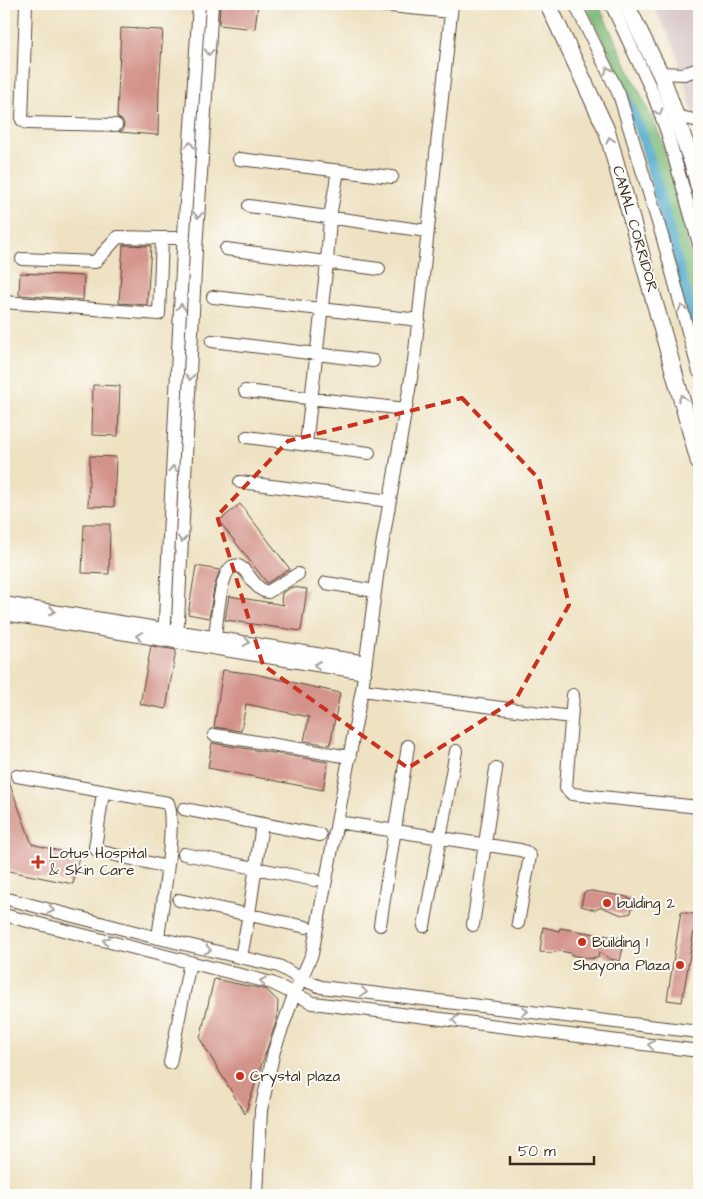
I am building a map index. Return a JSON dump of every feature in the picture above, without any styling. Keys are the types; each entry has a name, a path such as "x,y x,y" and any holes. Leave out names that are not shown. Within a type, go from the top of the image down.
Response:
{"main road":[{"name":"CANAL CORRIDOR","path":"548,4 607,131 699,462"},
{"path":"626,4 660,73 699,188"}],"street":[{"path":"26,4 22,120 27,123 116,125"},
{"path":"171,636 184,238 199,4"},
{"path":"171,636 212,4"},
{"path":"257,1195 261,1110 274,1051 294,995 312,954 366,668 390,501 414,361 452,8 370,4"},
{"path":"575,4 620,94 663,239 699,372"},
{"path":"611,4 633,50 667,132 699,244"},
{"path":"660,73 684,74 699,69"},
{"path":"676,116 699,121"},
{"path":"239,158 392,177"},
{"path":"306,444 327,263 330,217 338,170"},
{"path":"249,206 428,231"},
{"path":"22,259 95,262 118,237 184,238"},
{"path":"4,302 159,314 162,238"},
{"path":"226,250 380,269"},
{"path":"213,297 419,320"},
{"path":"212,340 373,361"},
{"path":"246,391 406,409"},
{"path":"247,437 369,452"},
{"path":"240,482 390,501"},
{"path":"215,637 223,579 228,569 233,566 239,566 260,590 268,592 298,574"},
{"path":"326,584 376,591"},
{"path":"4,603 171,636 215,637 366,668"},
{"path":"4,614 171,636 366,668"},
{"path":"362,690 571,717"},
{"path":"573,695 566,788 568,792 572,794 699,807"},
{"path":"214,735 350,757"},
{"path":"380,926 408,746"},
{"path":"424,926 456,751"},
{"path":"473,926 496,769"},
{"path":"17,776 168,803 170,814 167,867 158,938"},
{"path":"103,792 95,848 98,851 167,867"},
{"path":"184,809 320,835"},
{"path":"337,822 526,852 530,856 518,923"},
{"path":"241,957 262,824"},
{"path":"184,854 315,880"},
{"path":"4,898 158,938 279,966 301,979 320,987 699,1032"},
{"path":"178,900 306,927"},
{"path":"4,915 272,983 313,1003 699,1051"},
{"path":"170,1063 190,962"}],"highlighted area":[{"path":"462,398 539,479 569,605 516,699 408,768 263,665 217,516 288,441"}],"shaded area":[{"path":"652,4 699,4 699,135 675,48"}],"green space":[{"path":"585,4 598,4 660,135 699,286 699,333 646,134 631,96"}],"building":[{"path":"220,4 258,4 255,29 219,25"},
{"path":"121,28 163,30 158,135 119,132 123,130 124,125 123,121 117,117"},
{"path":"123,245 151,246 147,305 119,303"},
{"path":"20,273 84,276 83,300 19,295"},
{"path":"93,385 120,386 118,436 92,435"},
{"path":"90,456 116,457 114,507 88,506"},
{"path":"240,504 290,569 267,583 219,521"},
{"path":"84,524 110,524 109,574 82,573"},
{"path":"196,566 220,570 214,588 209,618 188,614"},
{"path":"292,587 307,589 301,631 225,620 229,596 284,605 281,601 282,593"},
{"path":"151,646 176,650 166,709 140,704"},
{"path":"223,670 255,674 340,693 330,745 304,741 309,717 246,704 241,731 214,727"},
{"path":"212,743 328,762 323,790 208,768"},
{"path":"5,771 32,844 79,856 73,884 9,871 4,858"},
{"name":"bulding 2","path":"592,891 627,897 633,901 631,913 622,915 601,907 595,910 581,906 584,892"},
{"name":"Shayona Plaza","path":"681,912 699,915 699,931 694,930 682,1002 667,1000"},
{"name":"Building 1","path":"543,927 559,931 560,928 625,939 620,961 610,959 599,952 598,958 593,957 593,959 559,951 551,953 540,952"},
{"name":"Crystal plaza","path":"214,979 267,990 278,1001 277,1019 245,1114 200,1039"}],"waterway":[{"path":"624,96 643,136 699,343"}],"place":[{"name":"Lotus Hospital & Skin Care","path":"38,862"},
{"name":"bulding 2","path":"607,903"},
{"name":"Building 1","path":"582,942"},
{"name":"Shayona Plaza","path":"680,965"},
{"name":"Crystal plaza","path":"240,1076"}]}
